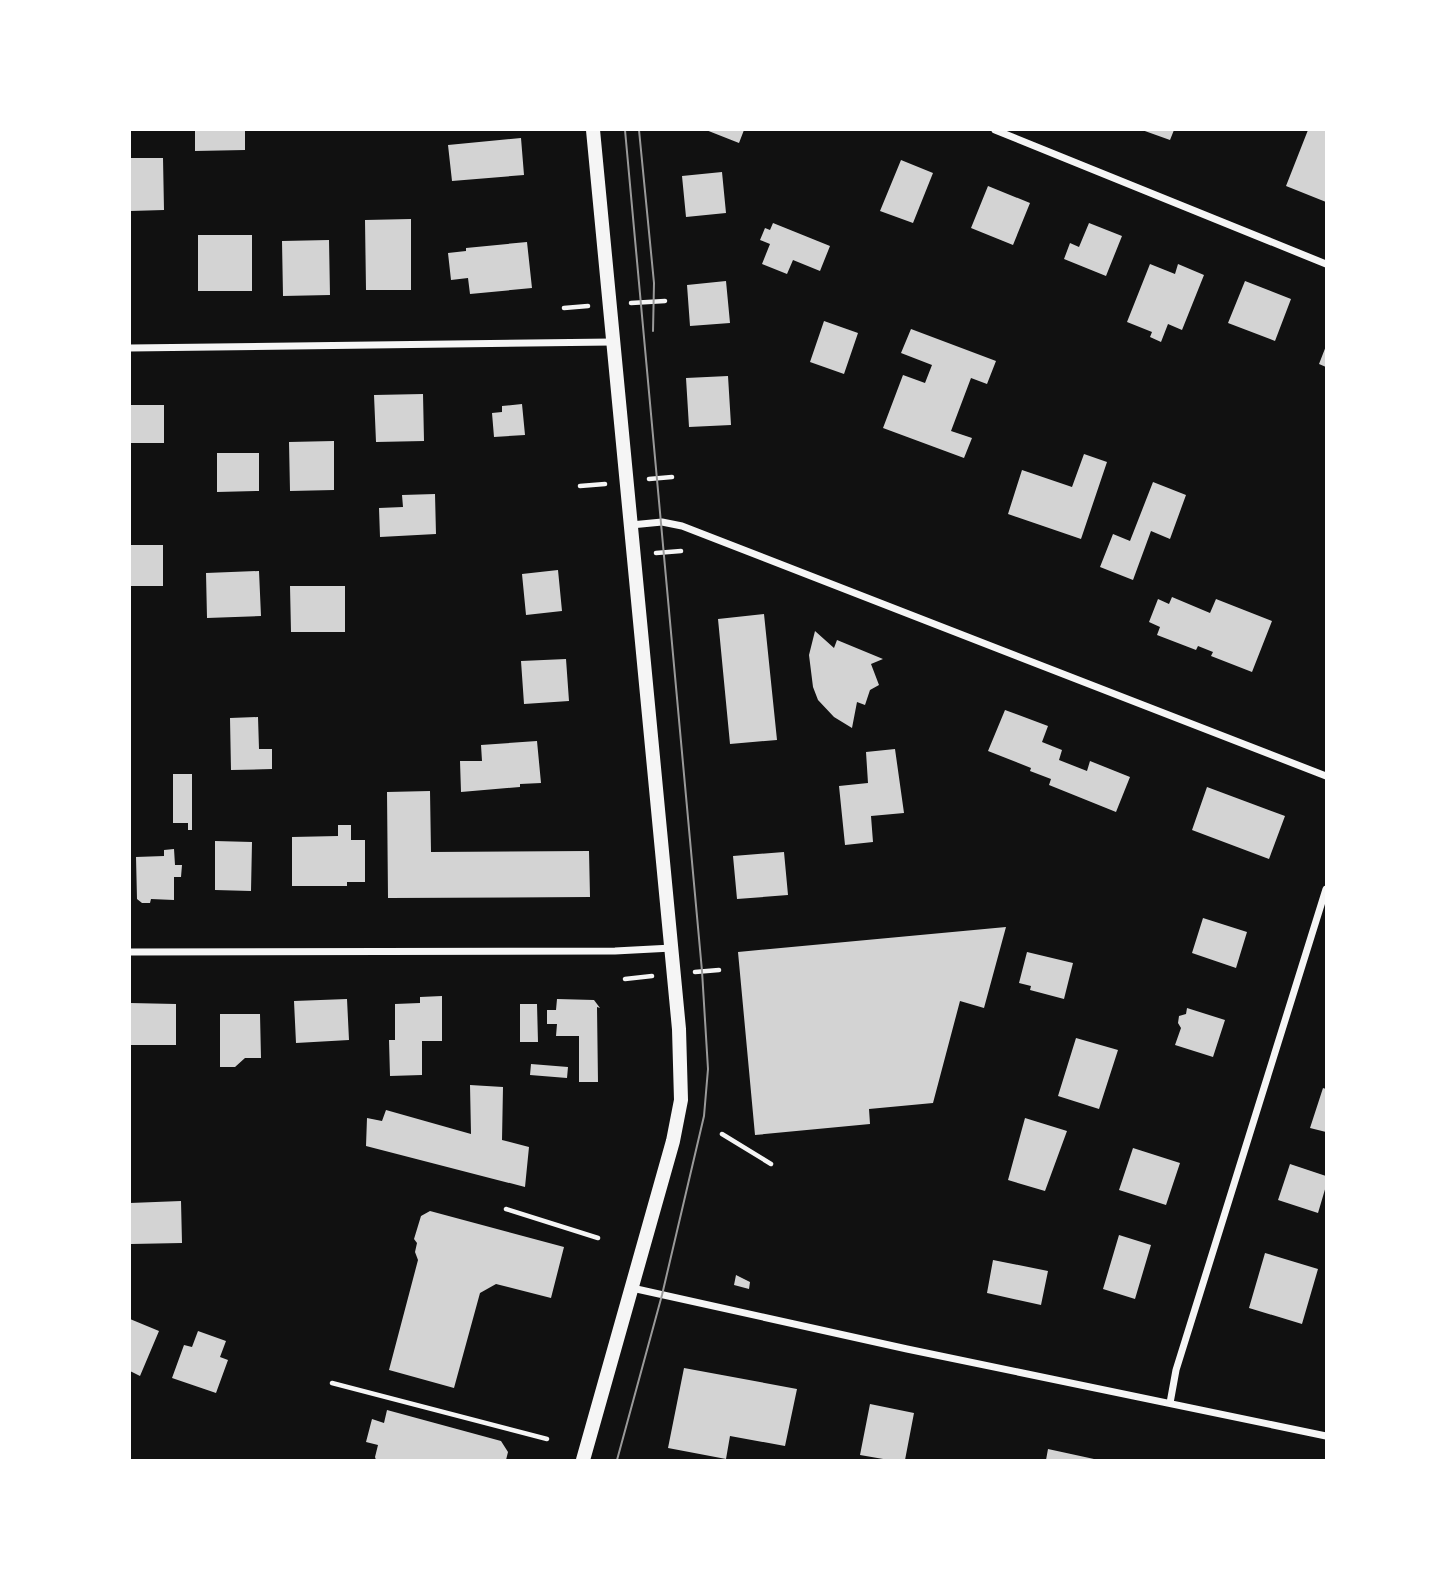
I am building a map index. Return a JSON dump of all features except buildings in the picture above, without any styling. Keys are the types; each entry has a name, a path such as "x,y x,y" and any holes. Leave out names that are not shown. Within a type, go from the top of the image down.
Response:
{"main road":[{"path":"583,1461 659,1194 681,1100 673,948 593,130"}],"street":[{"path":"995,130 1326,264"},
{"path":"130,348 612,342"},
{"path":"631,525 663,522 682,526 1326,776"},
{"path":"1170,1403 1176,1370 1326,888"},
{"path":"130,952 615,951 673,948"},
{"path":"632,1288 906,1349 1326,1436"}],"path":[{"path":"722,1134 771,1164"},
{"path":"506,1209 598,1238"},
{"path":"332,1383 547,1439"}],"tram line":[{"path":"617,1460 662,1295 704,1116 708,1069 702,971 625,130"},
{"path":"639,130 654,283 653,331"}]}
